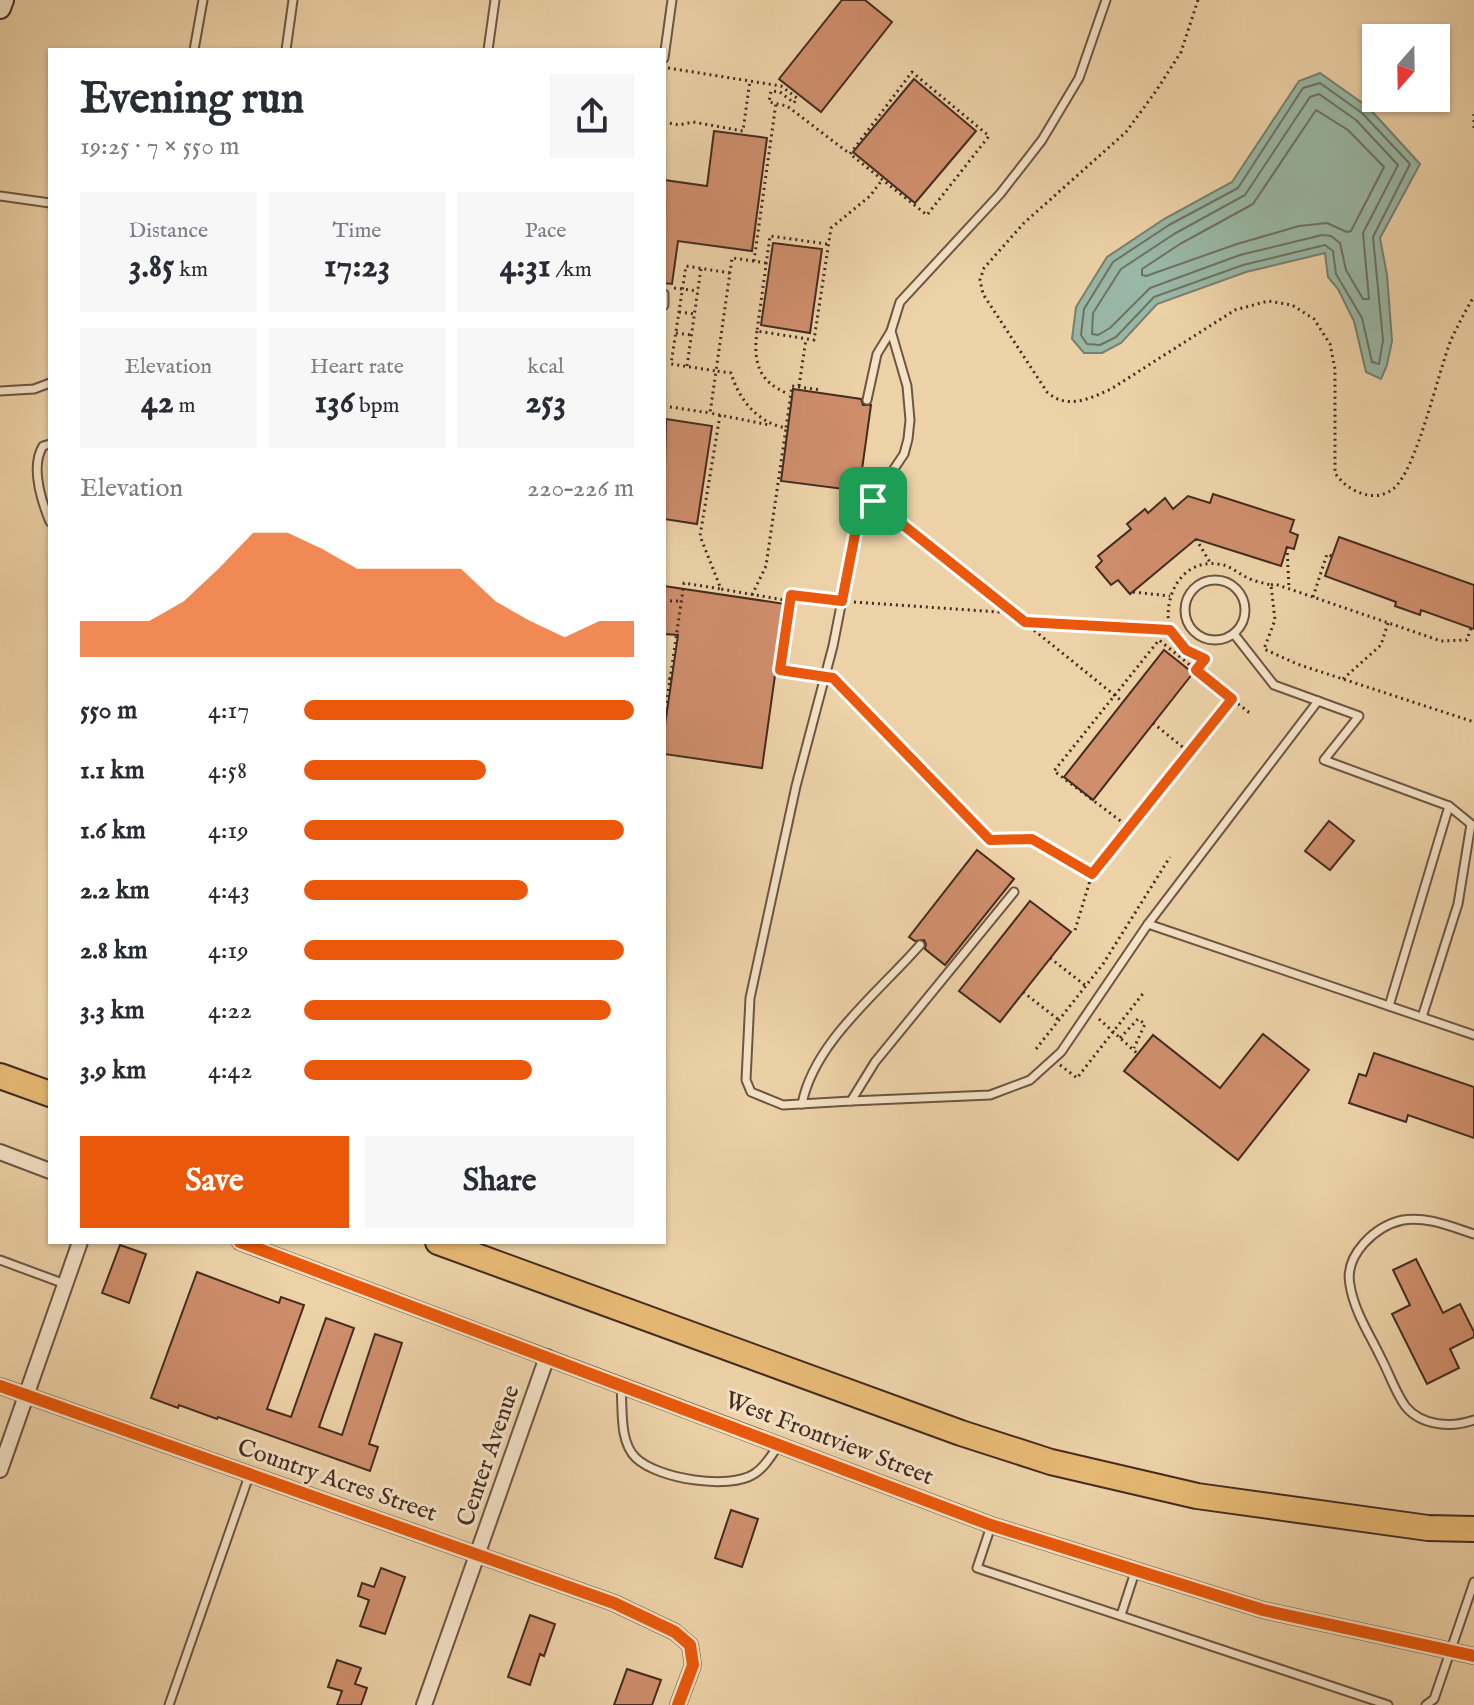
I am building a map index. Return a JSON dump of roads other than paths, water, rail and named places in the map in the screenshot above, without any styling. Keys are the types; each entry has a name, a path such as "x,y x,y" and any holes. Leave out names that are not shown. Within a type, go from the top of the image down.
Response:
{"highway":[{"path":"0,1076 48,1093"},
{"path":"443,1244 961,1433 1051,1462 1197,1496 1428,1528 1474,1529"}],"main road":[{"path":"0,8 3,0"}],"street":[{"path":"0,1152 48,1170"},
{"path":"0,1470 79,1244"},
{"name":"West Frontview Street","path":"245,1244 991,1525 1263,1610 1474,1656"},
{"name":"Center Avenue","path":"424,1705 547,1357"},
{"name":"Country Acres Street","path":"0,1386 614,1603 657,1623 675,1632 690,1645 693,1665 678,1705"}],"lane":[{"path":"194,48 203,0"},
{"path":"286,48 293,0"},
{"path":"488,48 495,0"},
{"path":"665,48 672,0"},
{"path":"867,400 877,354 891,331 900,302 973,225 1042,140 1079,78 1106,0"},
{"path":"0,196 48,203"},
{"path":"891,331 907,386 910,420 904,454 857,524 825,677 796,786 750,998 746,1080 751,1092 764,1100 783,1105 990,1095 1030,1080 1053,1059 1148,924 1318,701"},
{"path":"0,391 34,389 48,384"},
{"path":"48,445 43,446 37,455 38,479 48,515"},
{"path":"1219,579 1237,588 1243,596 1245,617 1234,634 1215,640 1196,634 1190,626 1186,617 1187,598 1200,584 1219,579"},
{"path":"1234,634 1274,685 1359,716 1324,760 1449,806 1471,824 1458,904 1422,1017"},
{"path":"1389,1006 1449,806"},
{"path":"851,1101 875,1062 1014,892"},
{"path":"1148,924 1474,1035"},
{"path":"802,1104 805,1086 814,1066 868,1000 920,945"},
{"path":"1474,1234 1435,1221 1402,1220 1370,1237 1355,1254 1349,1282 1358,1311 1407,1408 1426,1420 1448,1426 1474,1420"},
{"path":"0,1260 65,1284"},
{"path":"621,1385 624,1432 635,1458 656,1470 715,1483 727,1481 752,1475 768,1461 779,1444"},
{"path":"169,1705 250,1473"},
{"path":"991,1525 977,1568 1388,1705"},
{"path":"1121,1615 1135,1572"},
{"path":"1426,1705 1434,1699 1474,1582"}],"water":[{"path":"1320,73 1362,103 1362,112 1373,112 1420,164 1380,238 1387,275 1392,341 1381,379 1366,372 1354,321 1338,289 1328,277 1325,253 1246,272 1157,304 1121,343 1102,353 1084,353 1072,339 1076,307 1107,257 1164,219 1232,182 1299,81"}]}
